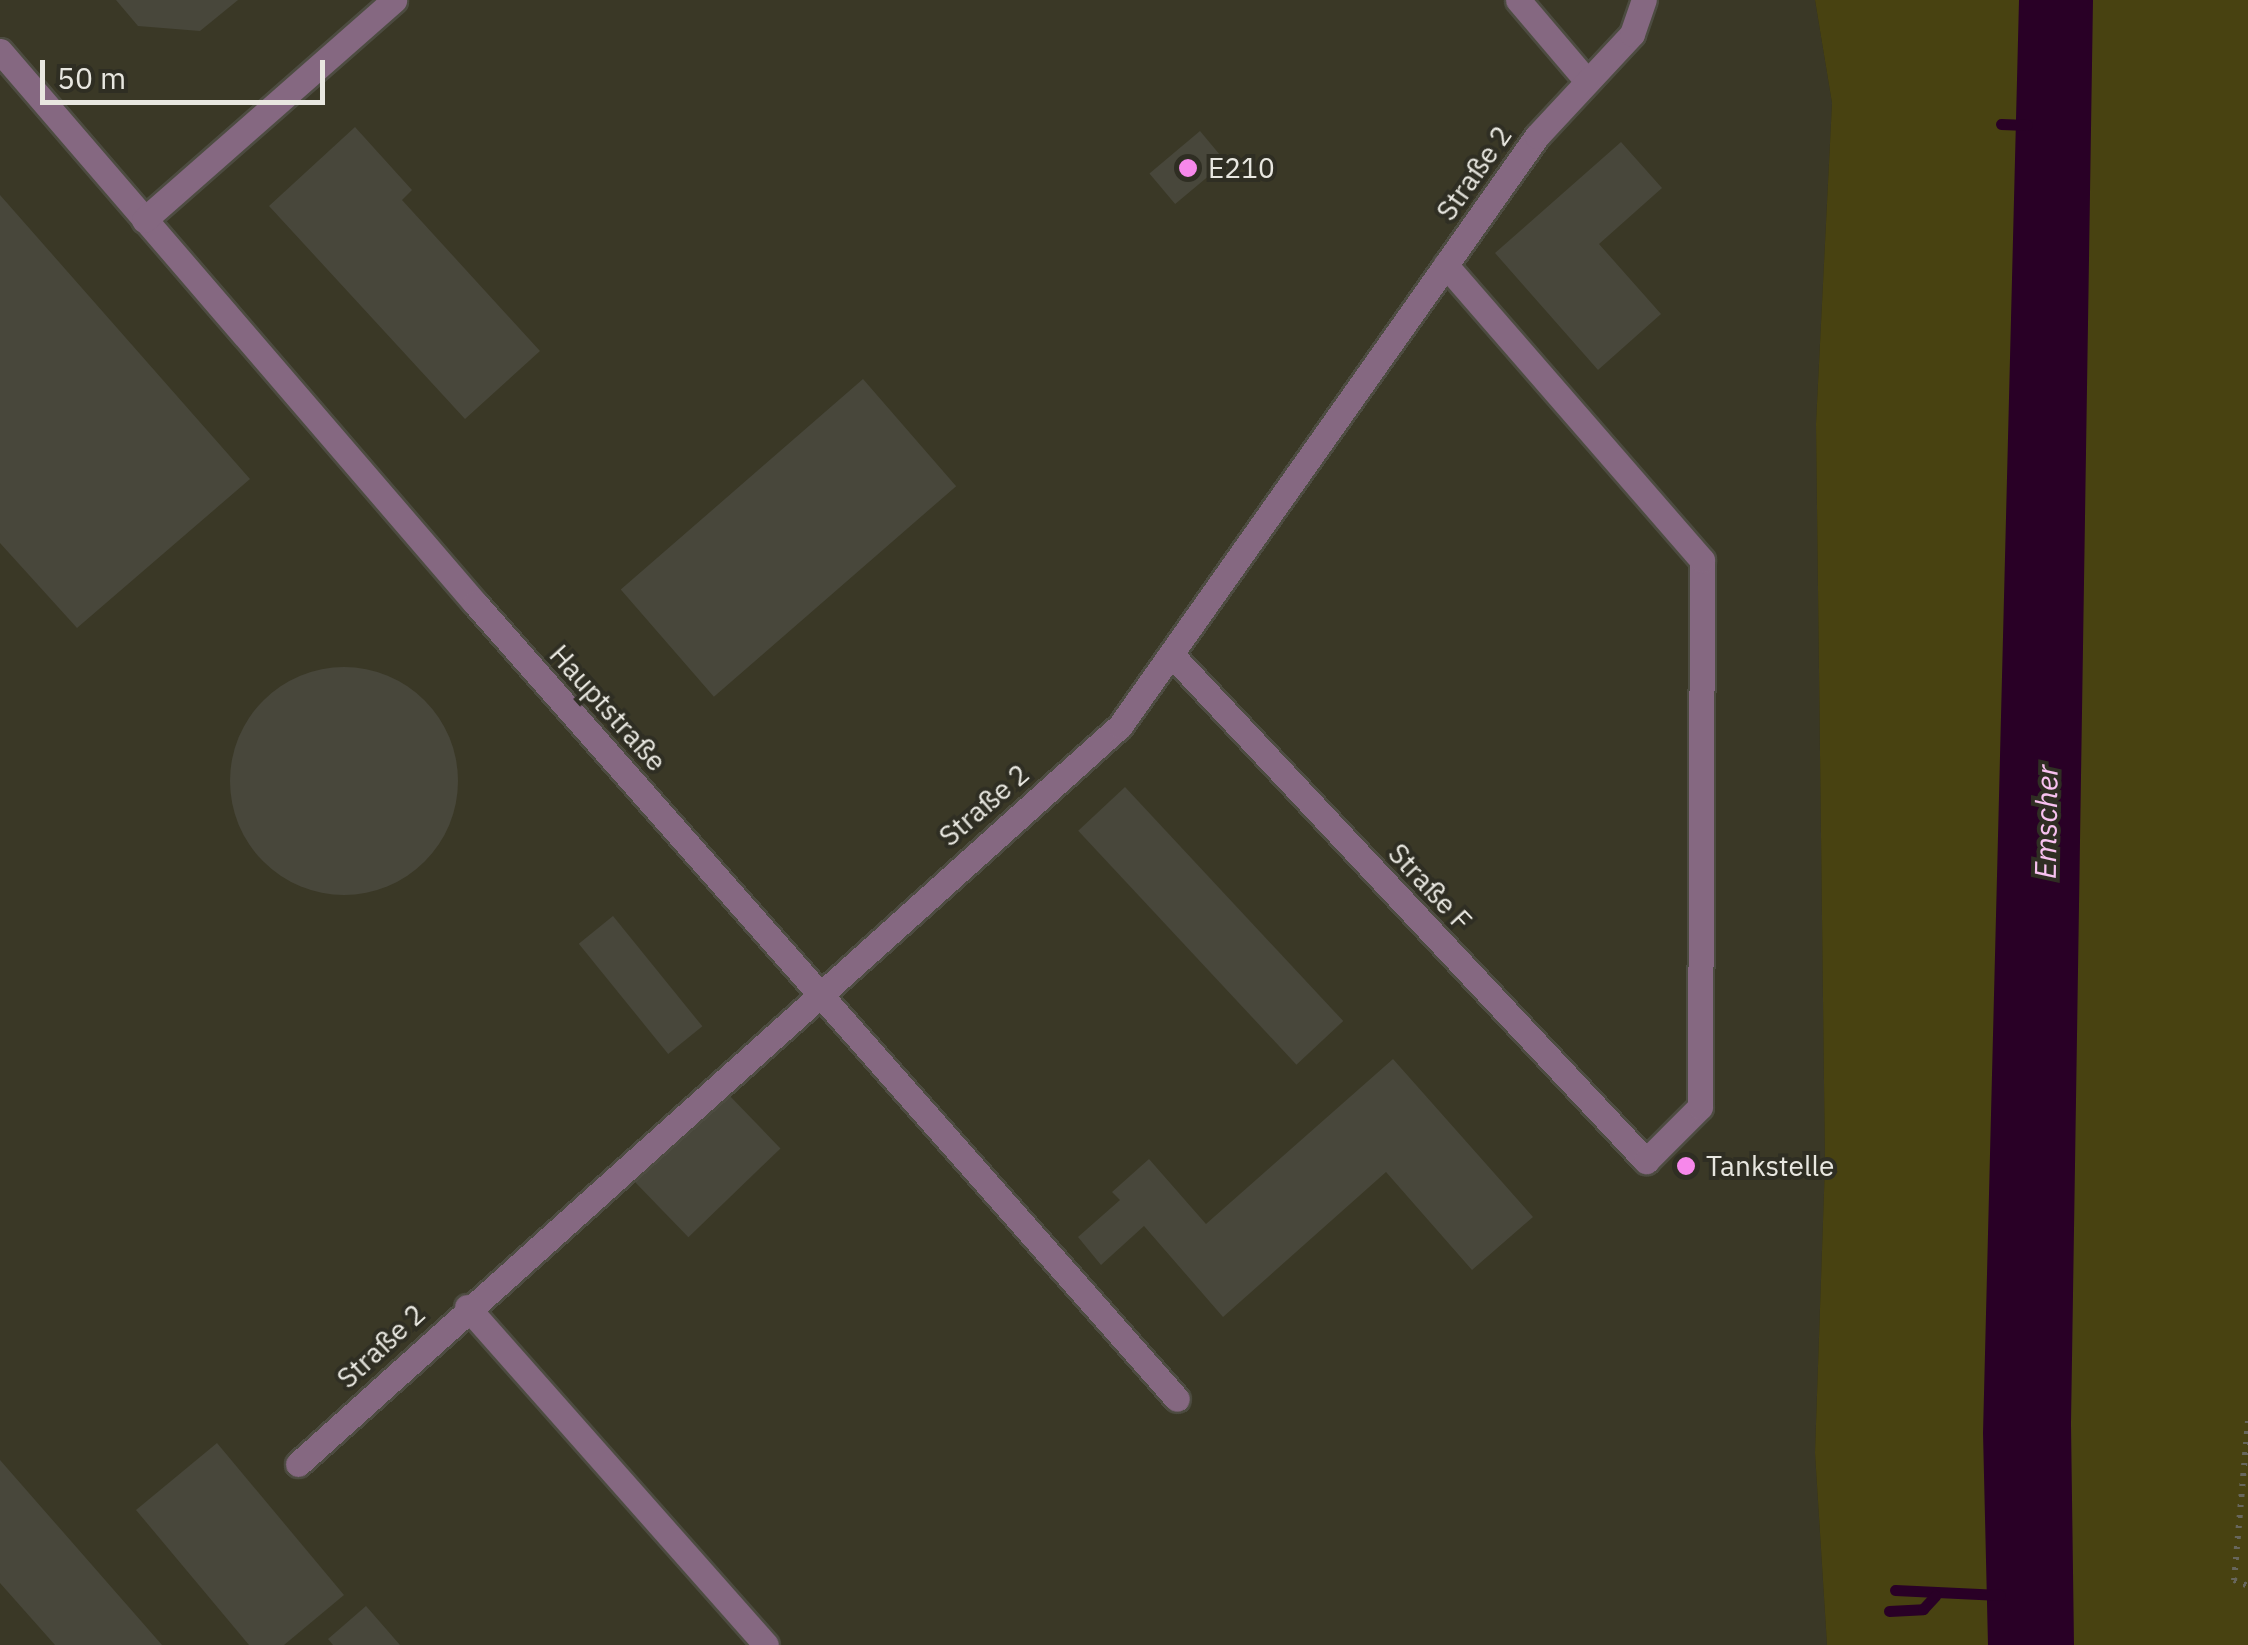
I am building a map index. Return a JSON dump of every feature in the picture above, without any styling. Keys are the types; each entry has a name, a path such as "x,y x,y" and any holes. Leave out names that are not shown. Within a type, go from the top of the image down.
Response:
{"lane":[{"path":"144,220 394,0"},
{"path":"1518,0 1586,80"},
{"name":"Straße 2","path":"298,1464 820,990 1120,726 1537,136 1632,34 1644,0"},
{"name":"Hauptstraße","path":"0,52 1177,1399"},
{"name":"Straße F","path":"1171,654 1646,1161 1700,1107 1702,560 1446,266"},
{"path":"468,1307 766,1645"}],"path":[{"path":"2248,1421 2234,1580 2248,1586"}],"shaded area":[{"path":"0,0 1815,0 1832,103 1816,424 1825,1164 1815,1453 1827,1645 0,1645"},
{"path":"1815,0 2248,0 2248,1645 1827,1645 1815,1453 1825,1164 1816,424 1832,103"}],"water":[{"name":"Emscher","path":"2019,0 2093,0 2071,1424 2074,1645 1988,1645 1983,1433"}],"building":[{"path":"116,0 238,0 200,31 138,26"},
{"path":"355,127 412,190 402,200 540,351 465,419 269,206"},
{"name":"E210","path":"1200,131 1226,162 1175,204 1149,173"},
{"path":"1621,142 1662,188 1599,244 1661,314 1598,370 1495,253"},
{"path":"0,195 250,479 77,628 0,543"},
{"path":"863,379 956,486 714,697 621,590"},
{"path":"344,667 387,676 424,701 449,738 458,781 449,824 424,861 387,886 344,895 301,886 264,861 239,824 230,781 239,738 264,701 301,676"},
{"path":"1125,787 1343,1021 1296,1065 1078,831"},
{"path":"613,916 702,1026 668,1054 579,944"},
{"path":"1393,1059 1533,1217 1472,1270 1386,1172 1223,1317 1144,1226 1101,1265 1078,1237 1120,1200 1112,1192 1149,1159 1206,1224"},
{"path":"727,1093 780,1148 688,1237 635,1182"},
{"path":"217,1443 344,1595 284,1645 249,1645 136,1510"},
{"path":"0,1460 162,1645 55,1645 0,1583"},
{"path":"366,1606 400,1645 333,1645 328,1639"}],"waterway":[{"path":"2001,124 2027,125"},
{"path":"1895,1590 2000,1595"},
{"path":"1889,1611 1923,1609 1935,1596"}],"place":[{"name":"E210","path":"1188,168"},
{"name":"Tankstelle","path":"1686,1166"}]}
